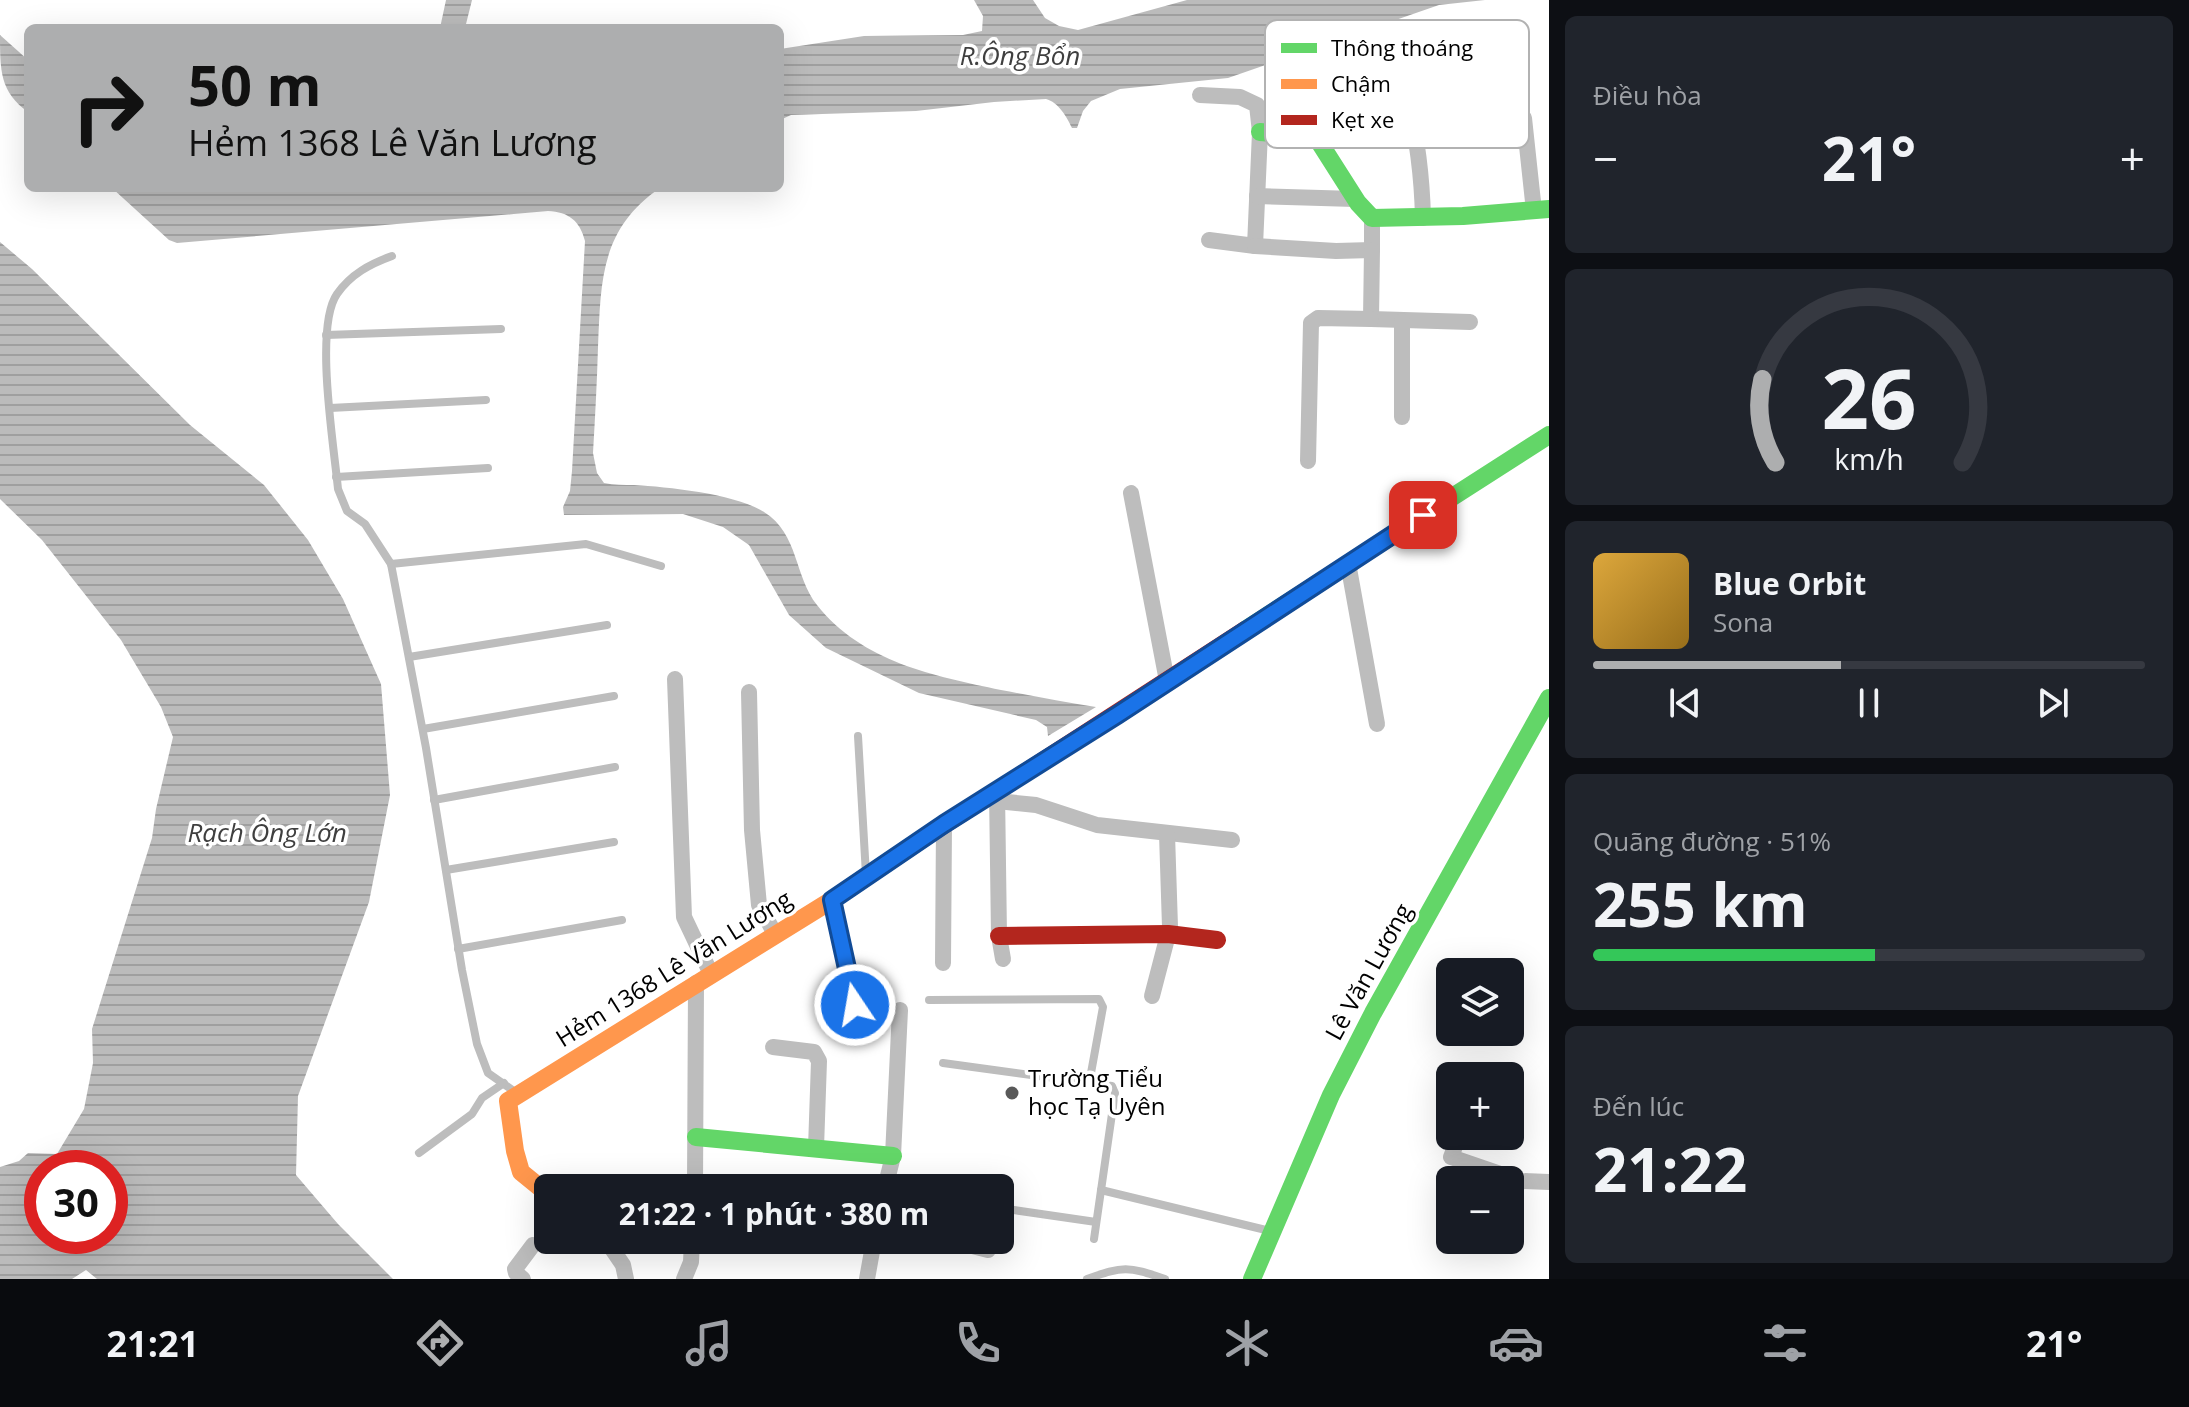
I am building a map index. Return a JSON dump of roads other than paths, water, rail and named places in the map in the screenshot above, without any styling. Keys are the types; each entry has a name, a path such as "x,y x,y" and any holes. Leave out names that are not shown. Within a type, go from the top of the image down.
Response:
{"street":[{"path":"1200,95 1240,97 1257,105 1260,132 1255,246"},
{"path":"1260,132 1265,132"},
{"path":"1372,218 1542,210 1529,144"},
{"path":"1323,148 1355,199 1372,218 1371,319"},
{"path":"1416,218 1422,169 1419,148"},
{"path":"1257,196 1355,199"},
{"path":"1209,240 1336,251 1372,250"},
{"path":"1308,461 1311,323 1318,318 1470,322"},
{"path":"1402,321 1402,417"},
{"name":"Hẻm 1368 Lê Văn Lương","path":"510,1099 832,900 944,824 997,796 1167,681 1549,435"},
{"path":"1131,493 1167,681"},
{"path":"1348,563 1377,724"},
{"path":"675,679 684,917 704,978 695,1174"},
{"path":"749,692 752,830 759,905 775,934"},
{"name":"Lê Văn Lương","path":"1252,1279 1331,1095 1373,1013 1549,698"},
{"path":"1003,959 999,936 997,796 1097,825 1232,840"},
{"path":"943,963 944,824"},
{"path":"1152,996 1168,934 1167,834"},
{"path":"832,900 861,1031"},
{"path":"999,936 1168,934 1217,940"},
{"path":"888,1174 893,1156 900,1010"},
{"path":"773,1047 814,1052 819,1061 816,1148"},
{"path":"510,1099 515,1151 521,1172 534,1183"},
{"path":"696,1137 893,1156"},
{"path":"1454,1150 1451,1157 1521,1181 1549,1182"},
{"path":"523,1279 515,1269 533,1245"},
{"path":"616,1254 623,1265 626,1279"},
{"path":"684,1279 691,1254"},
{"path":"867,1279 871,1254"}],"lane":[{"path":"392,256 369,264 336,296 328,317 326,335 336,477 347,511 365,524 391,564 477,1044 488,1073 510,1099"},
{"path":"326,335 501,329"},
{"path":"330,408 486,400"},
{"path":"336,477 488,468"},
{"path":"391,564 586,544 661,566"},
{"path":"409,657 607,625"},
{"path":"423,729 614,696"},
{"path":"858,736 866,876"},
{"path":"434,800 615,767"},
{"path":"446,870 614,842"},
{"path":"458,949 622,920"},
{"path":"929,1000 1099,999 1103,1007 1089,1084"},
{"path":"943,1063 1112,1086 1115,1093 1094,1239"},
{"path":"419,1153 472,1114 482,1098 510,1099"},
{"path":"1101,1190 1271,1231"},
{"path":"1014,1210 1096,1222"},
{"path":"1087,1279 1119,1268 1138,1270 1165,1279"}],"water":[{"path":"446,0 472,0 466,24 441,24"},
{"name":"R.Ông Bổn","path":"974,0 1033,0 1045,18 1059,26 1078,30 1187,0 1485,0 1439,5 1396,20 1265,20 1265,65 1228,78 1120,89 1091,101 1083,111 1077,128 1072,128 1058,107 1046,99 916,111 791,115 784,118 784,48 864,36 963,35 982,31 983,16"},
{"path":"0,35 24,56 24,108 7,88 0,59"},
{"path":"116,192 655,192 625,221 615,239 603,278 593,453 597,473 604,483 702,492 737,500 764,512 784,532 817,605 855,640 901,664 950,679 1096,707 1048,736 1047,727 1036,720 919,693 826,648 789,615 749,545 723,527 683,514 564,515 563,507 570,491 572,471 585,241 577,223 568,216 548,211 177,243 169,240"},
{"name":"Rạch Ông Lớn","path":"0,242 32,269 190,425 264,485 308,540 343,599 381,684 390,795 369,902 298,1096 296,1175 338,1224 393,1279 97,1279 86,1270 72,1279 0,1279 0,1167 24,1157 24,1254 128,1254 128,1150 59,1150 84,1109 93,1063 92,1029 152,838 173,737 161,707 121,640 42,540 0,499"}],"place":[{"name":"Trường Tiểu học Tạ Uyên","path":"1012,1093"}]}
